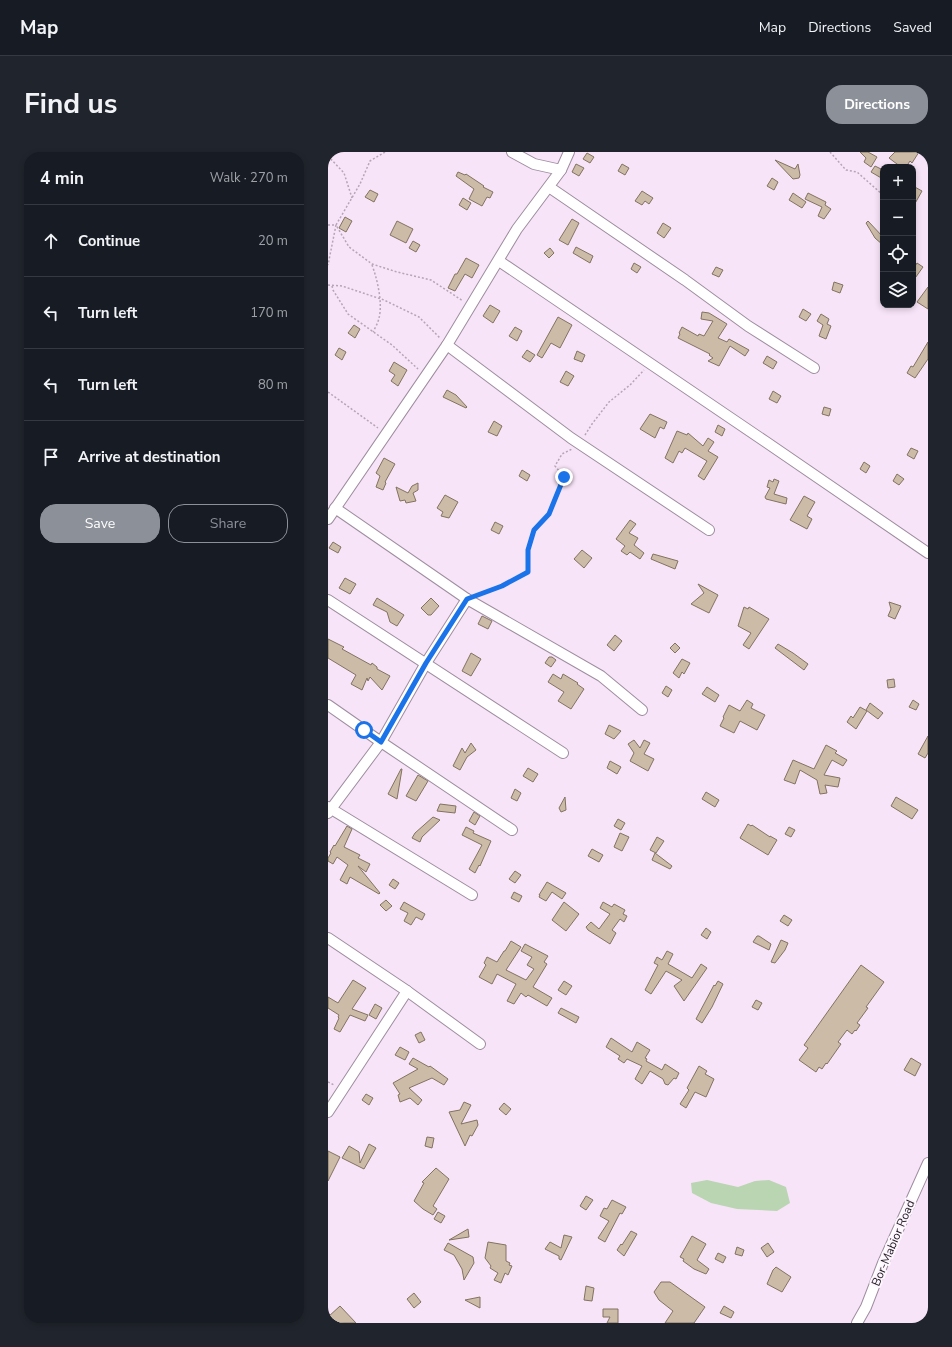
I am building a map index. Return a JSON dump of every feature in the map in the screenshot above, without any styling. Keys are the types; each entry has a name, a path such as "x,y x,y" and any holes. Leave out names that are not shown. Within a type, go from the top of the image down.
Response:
{"street":[{"path":"512,152 534,164 561,170"},
{"path":"328,519 447,345 517,229 550,187 561,170 569,152"},
{"path":"550,187 685,280 748,326 814,368"},
{"path":"499,261 773,446 928,553"},
{"path":"447,345 580,444 709,530"},
{"path":"335,508 467,599 601,676 642,710"},
{"path":"467,599 426,663 381,742 329,810 472,895"},
{"path":"328,600 563,753"},
{"path":"328,705 512,830"},
{"path":"328,938 480,1044"},
{"path":"328,1112 407,992"},
{"name":"Bor-Mabior Road","path":"857,1323 866,1307 883,1264 928,1163"}],"path":[{"path":"328,266 336,225 360,184 370,161 385,152"},
{"path":"830,152 846,170 857,172 880,192"},
{"path":"328,156 344,173 352,198"},
{"path":"328,225 336,225"},
{"path":"336,225 350,247 372,264 431,280 471,306"},
{"path":"372,264 376,276 380,317 373,332"},
{"path":"328,285 342,286 379,298 419,317 447,345"},
{"path":"332,285 333,290 348,314 392,345 426,376"},
{"path":"467,599 502,586 528,572 528,550 534,530 549,514 564,477 555,466 562,454 580,444 592,424 610,402 630,385 650,364"},
{"path":"328,392 386,434"}],"green space":[{"path":"707,1180 738,1187 755,1181 769,1180 786,1187 790,1203 777,1211 737,1209 711,1203 692,1193 691,1183"}],"building":[{"path":"860,152 868,152 877,157 871,167 864,162 866,158"},
{"path":"895,152 919,152 912,163 910,161 908,164 897,164 889,158"},
{"path":"587,153 594,157 590,163 583,159"},
{"path":"775,160 795,169 798,164 800,175 799,178 793,179"},
{"path":"576,164 584,168 579,176 572,172"},
{"path":"622,164 629,168 625,175 618,171"},
{"path":"875,166 880,168 880,177 871,172"},
{"path":"458,172 465,175 466,174 484,186 483,187 493,192 490,198 487,197 482,206 469,199 474,189 456,176"},
{"path":"772,178 778,182 774,190 767,186"},
{"path":"916,188 922,191 916,202"},
{"path":"370,190 378,194 374,202 365,197"},
{"path":"642,191 653,198 649,204 645,201 642,205 635,201"},
{"path":"793,193 806,202 802,208 789,200"},
{"path":"808,193 826,202 825,205 831,209 824,219 818,216 822,207 805,199"},
{"path":"463,198 471,203 467,210 459,205"},
{"path":"345,217 352,221 346,232 339,228"},
{"path":"572,219 579,223 568,245 559,240"},
{"path":"397,221 413,229 406,243 390,235"},
{"path":"868,221 880,234 880,242 875,238 866,223"},
{"path":"663,223 671,228 664,238 657,233"},
{"path":"413,241 420,245 416,252 409,248"},
{"path":"576,247 593,256 590,263 573,253"},
{"path":"550,248 554,253 549,258 544,253"},
{"path":"466,258 479,265 472,278 465,274 455,291 448,288 455,274 457,274"},
{"path":"634,263 641,267 637,273 631,269"},
{"path":"917,263 923,267 916,277 916,272"},
{"path":"716,267 723,270 719,277 712,274"},
{"path":"834,282 843,285 840,293 832,290"},
{"path":"928,287 928,309 917,302"},
{"path":"490,305 500,311 493,323 483,316"},
{"path":"803,309 811,314 806,321 799,317"},
{"path":"702,312 709,313 727,324 718,338 727,342 729,339 749,350 745,356 730,346 719,366 708,361 713,358 709,355 710,354 678,338 682,327 698,336 699,334 704,336 713,321 701,319"},
{"path":"821,314 829,319 827,324 831,326 826,339 819,336 823,325 817,321"},
{"path":"558,317 572,325 560,348 551,343 542,358 537,355"},
{"path":"354,325 360,329 355,338 348,333"},
{"path":"515,327 522,331 517,341 509,336"},
{"path":"928,342 928,359 915,378 907,373 911,366 913,367"},
{"path":"339,348 346,352 342,360 335,355"},
{"path":"527,350 535,355 530,362 522,357"},
{"path":"577,351 585,355 582,362 574,359"},
{"path":"767,356 777,362 773,369 763,363"},
{"path":"394,362 407,370 398,386 391,381 395,375 389,371"},
{"path":"566,371 574,376 568,386 560,382"},
{"path":"447,390 456,395 467,407 466,408 443,397"},
{"path":"773,391 781,396 777,403 769,399"},
{"path":"824,407 831,409 829,416 822,414"},
{"path":"650,414 667,422 664,429 660,427 655,438 640,429"},
{"path":"494,421 502,426 497,436 488,432"},
{"path":"718,425 725,429 722,436 715,432"},
{"path":"677,431 687,435 688,433 703,446 708,438 714,442 708,451 718,457 704,480 698,476 707,461 685,448 682,453 679,451 673,463 665,458"},
{"path":"911,448 918,451 914,459 907,455"},
{"path":"384,458 395,464 385,482 386,483 383,490 376,487 380,476 376,473"},
{"path":"864,462 870,466 866,473 860,469"},
{"path":"522,470 530,475 527,481 519,476"},
{"path":"897,474 904,479 899,485 893,481"},
{"path":"774,479 779,481 774,494 787,498 786,504 766,499 765,497 770,488 767,487 769,480 773,482"},
{"path":"418,483 418,490 413,493 416,501 406,503 405,500 400,501 396,487 408,493 412,486"},
{"path":"445,495 458,502 449,518 441,516 443,512 437,508"},
{"path":"804,496 815,502 807,516 812,519 807,529 790,520"},
{"path":"630,520 636,524 629,533 638,538 634,545 644,553 640,559 630,552 627,555 621,551 625,546 616,539"},
{"path":"495,522 503,526 499,534 491,530"},
{"path":"333,542 341,547 338,553 329,548"},
{"path":"582,550 592,558 584,568 574,559"},
{"path":"653,554 678,561 675,569 651,559"},
{"path":"345,578 356,584 350,594 339,588"},
{"path":"698,584 718,595 709,613 691,604 704,593"},
{"path":"377,598 404,615 397,626 390,622 387,612 373,605"},
{"path":"431,598 439,606 431,615 428,615 421,608"},
{"path":"889,602 901,606 895,619 888,616 891,609"},
{"path":"744,607 748,609 749,607 769,619 749,649 743,645 751,633 738,626"},
{"path":"482,616 492,621 488,629 478,624"},
{"path":"615,635 622,641 614,651 607,645"},
{"path":"328,639 344,647 342,649 371,665 372,663 377,667 377,669 390,676 382,690 370,677 368,681 367,678 362,690 351,684 356,675 328,658"},
{"path":"675,643 680,648 675,653 670,648"},
{"path":"778,644 808,664 804,670 775,648"},
{"path":"471,653 481,659 471,676 462,671"},
{"path":"549,657 556,660 551,667 545,663"},
{"path":"682,659 690,663 684,674 682,672 679,678 673,673"},
{"path":"553,674 561,679 563,674 578,683 577,684 584,689 571,709 558,701 564,692 548,682"},
{"path":"894,679 895,687 888,688 887,680"},
{"path":"666,686 672,690 668,697 662,693"},
{"path":"707,687 719,695 715,702 702,694"},
{"path":"747,700 753,704 751,708 765,715 757,730 740,721 734,733 720,726 729,705 740,711"},
{"path":"913,700 919,704 916,710 909,707"},
{"path":"870,703 883,713 878,719 866,710"},
{"path":"860,707 867,711 856,729 847,722 851,716 853,718"},
{"path":"609,725 621,731 614,739 605,734"},
{"path":"928,736 928,753 925,758 918,754"},
{"path":"634,740 640,748 644,740 650,743 644,754 654,759 648,771 630,761 634,753 628,744"},
{"path":"471,743 476,750 467,757 460,770 453,766 462,748 465,753"},
{"path":"826,745 837,751 835,753 847,760 843,766 832,760 824,775 840,778 838,787 825,785 827,793 820,794 817,780 800,770 795,784 784,780 793,760 814,769"},
{"path":"610,761 621,767 617,774 607,768"},
{"path":"528,768 538,774 533,782 523,776"},
{"path":"402,769 397,799 388,794"},
{"path":"418,775 428,781 416,801 406,796"},
{"path":"515,789 521,793 517,801 511,798"},
{"path":"706,792 719,800 715,807 702,799"},
{"path":"565,797 566,810 561,812 559,808"},
{"path":"896,797 918,810 912,819 891,806"},
{"path":"440,804 456,806 455,813 437,811"},
{"path":"474,812 480,816 475,825 469,821"},
{"path":"433,817 440,820 422,837 420,842 412,838 415,833"},
{"path":"618,819 625,823 621,830 614,826"},
{"path":"748,824 777,840 768,855 740,838"},
{"path":"347,826 352,829 344,847 360,855 358,858 370,864 366,872 358,866 380,893 379,894 350,877 347,884 340,880 348,865 337,857 333,864 328,861 330,852"},
{"path":"466,827 474,831 473,833 491,841 480,866 479,865 475,873 469,869 482,845 462,835"},
{"path":"789,827 795,830 791,837 785,834"},
{"path":"620,833 629,837 622,851 614,847"},
{"path":"657,837 664,841 656,853 650,850"},
{"path":"592,849 603,855 599,862 588,856"},
{"path":"655,853 672,866 670,869 652,860"},
{"path":"515,871 521,875 515,883 509,879"},
{"path":"393,879 399,883 395,889 389,885"},
{"path":"547,882 566,893 562,899 552,892 546,901 539,897"},
{"path":"514,892 522,896 519,902 511,898"},
{"path":"386,900 392,906 386,911 380,905"},
{"path":"404,902 425,914 422,920 416,917 411,925 404,921 408,913 400,909"},
{"path":"564,902 579,914 566,931 552,920"},
{"path":"603,902 612,907 614,904 625,910 623,914 627,916 624,922 620,919 612,930 616,933 610,944 588,930 586,927 591,922 599,929 610,914 600,908"},
{"path":"784,915 792,920 788,926 780,921"},
{"path":"706,928 711,932 707,939 701,935"},
{"path":"757,936 771,944 769,950 753,942"},
{"path":"781,940 788,943 785,950 775,963 771,962"},
{"path":"511,941 521,947 506,970 526,980 534,969 527,965 532,957 521,951 525,944 548,956 544,962 547,964 533,987 552,998 547,1006 528,995 526,997 521,993 514,1004 507,1001 516,984 497,974 492,984 479,977 486,965 484,963 487,957 497,962"},
{"path":"667,951 673,954 668,964 692,978 701,964 707,968 684,1001 674,986 682,980 666,971 651,994 645,990 658,965 654,963 657,957 662,960"},
{"path":"861,965 884,982 866,1007 868,1008 857,1023 860,1025 856,1031 855,1030 852,1034 847,1030 838,1042 841,1044 827,1064 826,1063 822,1069 819,1067 816,1072 799,1060 808,1048 804,1045"},
{"path":"353,980 366,988 352,1009 368,1015 365,1021 350,1015 340,1032 334,1029 339,1015 328,1008 328,997 338,1003"},
{"path":"564,981 572,986 566,995 558,990"},
{"path":"718,981 723,984 712,1007 702,1023 696,1019 714,985 715,986"},
{"path":"756,1000 762,1003 758,1010 752,1007"},
{"path":"375,1004 382,1008 376,1019 369,1015"},
{"path":"561,1008 579,1017 576,1023 558,1013"},
{"path":"421,1032 425,1040 419,1043 415,1035"},
{"path":"611,1038 632,1052 637,1042 650,1050 645,1058 647,1059 646,1061 662,1070 665,1064 679,1073 676,1079 674,1078 668,1085 665,1084 663,1079 650,1071 642,1084 635,1079 642,1066 627,1059 624,1063 618,1059 620,1056 606,1047"},
{"path":"400,1047 409,1052 405,1060 395,1055"},
{"path":"413,1058 429,1067 430,1066 448,1079 444,1085 432,1078 409,1088 422,1100 418,1105 410,1098 400,1102 398,1095 400,1094 393,1083 418,1069 409,1064"},
{"path":"911,1058 921,1064 915,1076 904,1070"},
{"path":"699,1066 707,1071 705,1074 714,1079 706,1097 695,1092 686,1108 680,1104 689,1090 687,1088"},
{"path":"366,1094 373,1098 369,1105 362,1100"},
{"path":"464,1102 471,1105 461,1124 477,1120 478,1125 472,1136 470,1135 465,1146 449,1112 460,1110"},
{"path":"504,1103 511,1109 506,1115 499,1109"},
{"path":"427,1137 434,1138 432,1148 425,1146"},
{"path":"369,1144 376,1148 364,1169 342,1158 349,1146 359,1152 360,1163"},
{"path":"328,1151 340,1157 328,1181"},
{"path":"436,1168 449,1179 433,1206 437,1209 433,1215 414,1201 424,1183 422,1182"},
{"path":"586,1196 593,1200 586,1210 580,1206"},
{"path":"612,1200 626,1207 622,1214 620,1213 605,1242 598,1238 609,1221 600,1216 604,1208 607,1209"},
{"path":"438,1212 445,1216 441,1223 434,1219"},
{"path":"468,1229 469,1237 449,1240"},
{"path":"631,1231 637,1234 624,1256 617,1250"},
{"path":"564,1235 572,1237 561,1260 559,1259 559,1256 545,1249 550,1242 561,1248"},
{"path":"692,1236 706,1244 697,1260 709,1269 706,1274 694,1269 680,1257"},
{"path":"488,1242 506,1245 506,1261 512,1266 508,1275 505,1273 501,1283 494,1280 498,1273 490,1268 491,1266 485,1258"},
{"path":"448,1243 473,1257 474,1263 464,1280 462,1269 454,1255 444,1250"},
{"path":"768,1243 774,1252 767,1257 761,1248"},
{"path":"737,1247 744,1250 742,1256 735,1254"},
{"path":"718,1253 726,1257 723,1263 715,1259"},
{"path":"776,1267 791,1277 782,1292 767,1284 773,1270"},
{"path":"661,1282 670,1282 705,1307 694,1323 665,1323 673,1311 659,1300 654,1292"},
{"path":"586,1286 594,1288 592,1301 584,1300"},
{"path":"414,1293 421,1302 414,1308 407,1299"},
{"path":"480,1297 480,1308 465,1300"},
{"path":"340,1306 356,1323 328,1323 328,1317"},
{"path":"724,1306 734,1312 731,1318 720,1313"},
{"path":"603,1309 618,1309 618,1323 607,1323 610,1317 603,1317"}],"route":[{"path":"364,730 381,742 426,663 467,599 502,586 528,572 528,550 534,530 549,514 564,477"}]}
